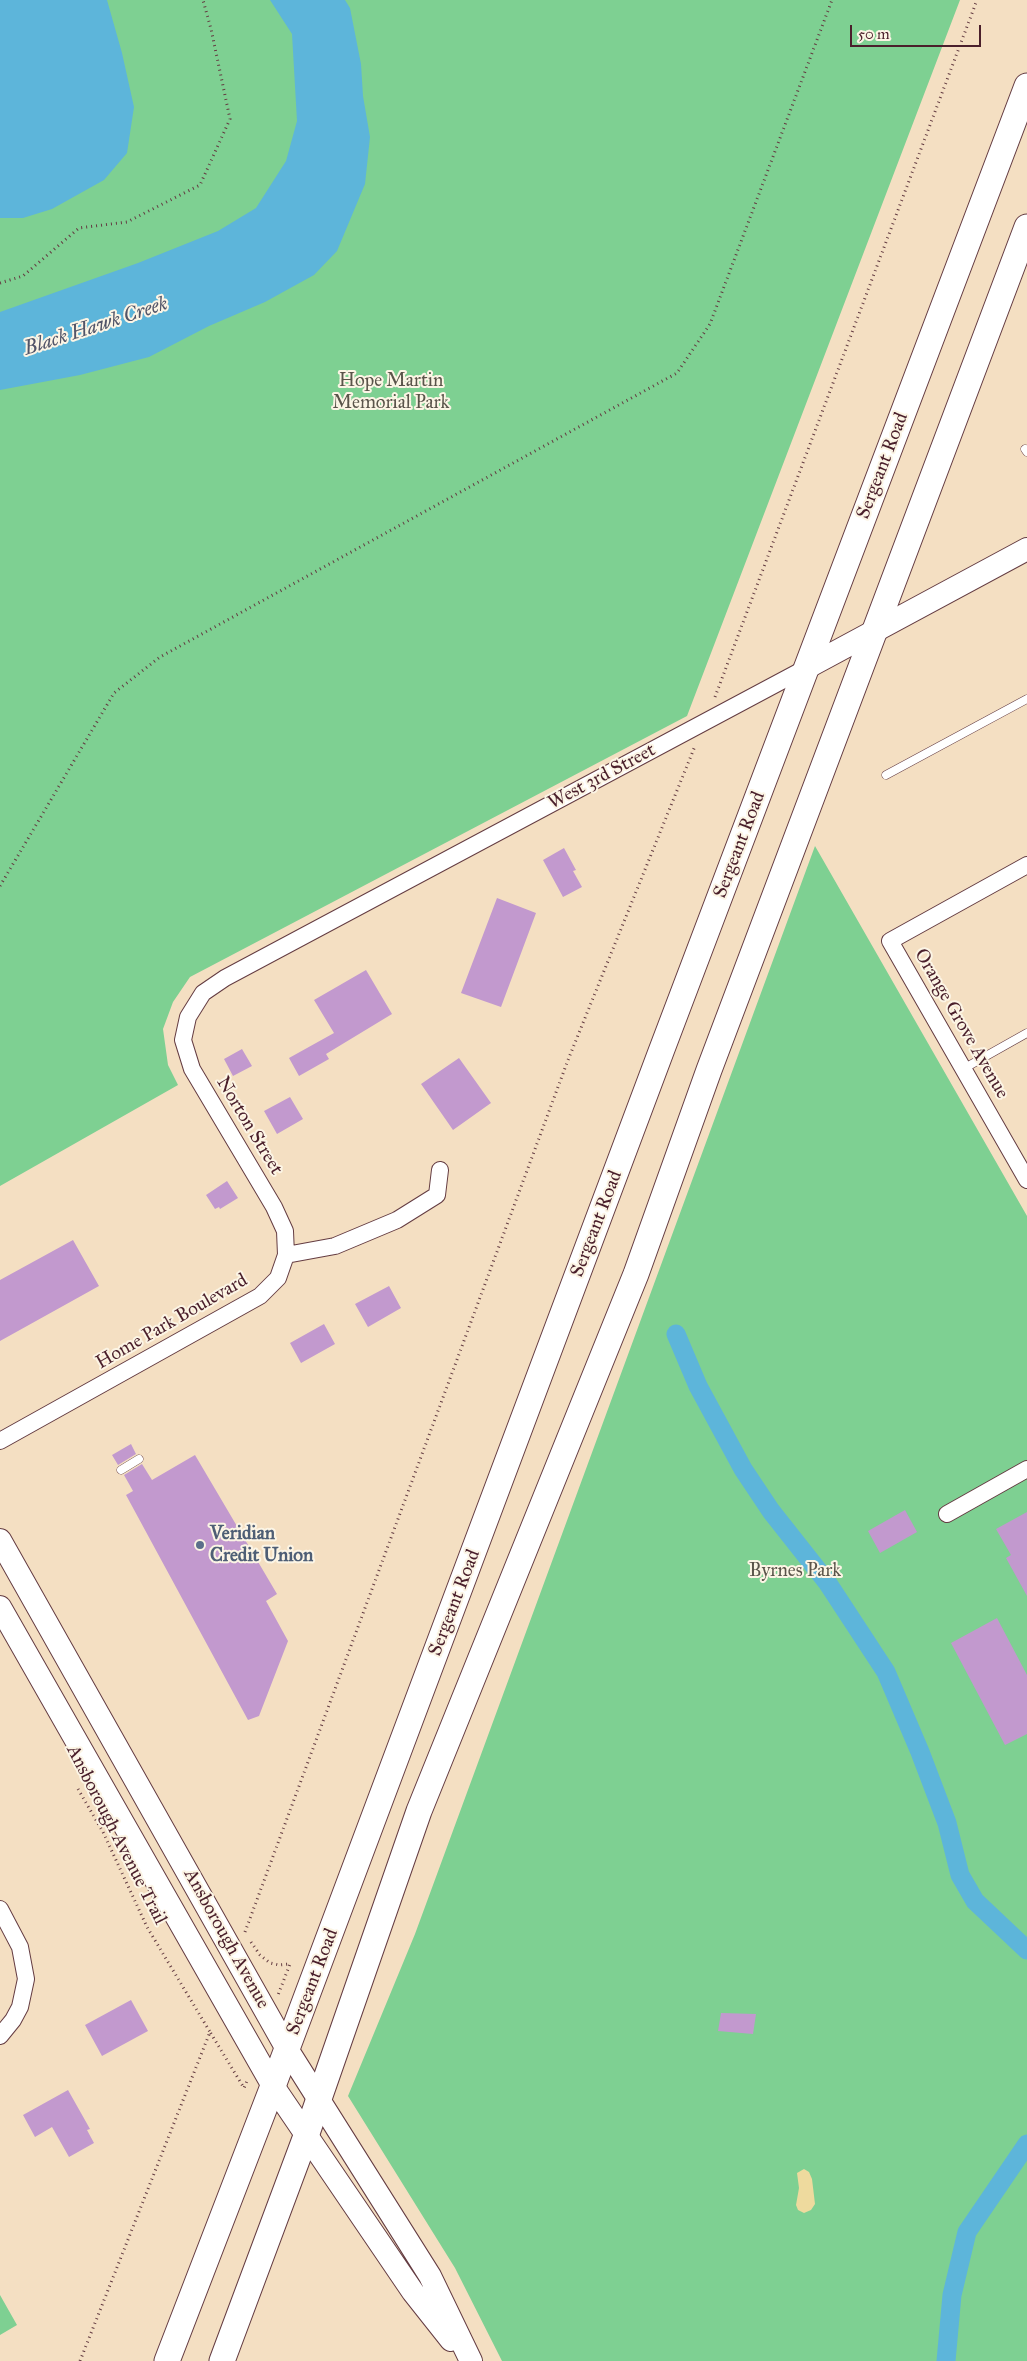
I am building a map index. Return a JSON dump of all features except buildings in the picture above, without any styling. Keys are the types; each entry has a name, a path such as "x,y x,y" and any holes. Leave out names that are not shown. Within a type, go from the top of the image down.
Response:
{"main road":[{"name":"Sergeant Road","path":"167,2361 288,2049 806,668 1027,86"},
{"path":"222,2361 320,2099 419,1811 636,1274 709,1070 1027,227"},
{"name":"West 3rd Street","path":"806,668 873,634 1027,548"},
{"name":"Ansborough Avenue","path":"0,1540 288,2049 430,2276 470,2361"},
{"name":"Ansborough Avenue","path":"0,1607 274,2086 412,2292 470,2361"}],"street":[{"name":"West 3rd Street","path":"188,1017 203,993 225,978 806,668"},
{"name":"Orange Grove Avenue","path":"1027,865 890,940 1027,1178"},
{"name":"Norton Street","path":"188,1017 183,1040 192,1069 274,1207 285,1231 286,1255"},
{"path":"286,1255 335,1246 397,1220 437,1194 440,1170"},
{"name":"Home Park Boulevard","path":"0,1442 260,1296 278,1278 286,1255"},
{"path":"948,1514 1027,1469"},
{"path":"0,1909 20,1948 26,1979 20,2007 13,2020 0,2036"}],"lane":[{"path":"886,775 1027,699"},
{"path":"963,1069 1027,1032"},
{"path":"121,1470 140,1459"}],"path":[{"path":"0,283 23,276 79,228 127,222 200,185 230,119 212,29 203,0"},
{"path":"0,886 114,693 160,657 677,373 710,324 832,0"},
{"path":"713,702 977,0"},
{"path":"286,1973 290,1964 278,1965 270,1962 260,1955 244,1932 568,1060 690,759"},
{"name":"Ansborough Avenue Trail","path":"75,1782 103,1832 147,1927 244,2088 248,2078"},
{"path":"80,2361 210,2032"}],"green space":[{"name":"Hope Martin Memorial Park","path":"0,0 960,0 687,716 190,977 173,1002 163,1029 168,1065 178,1085 0,1186"},
{"name":"Byrnes Park","path":"815,846 1027,1216 1027,2361 502,2361 455,2268 348,2096 415,1934"},
{"path":"0,2295 17,2325 0,2335"}],"sand":[{"path":"804,2169 809,2172 812,2179 815,2204 811,2210 804,2213 798,2210 796,2205 799,2188 797,2173"}],"water":[{"path":"0,0 107,0 122,53 134,107 127,153 104,180 52,209 23,218 0,218"},
{"name":"Black Hawk Creek","path":"270,0 345,0 350,8 361,64 363,96 370,137 365,184 337,251 314,275 265,302 209,326 149,357 80,375 0,390 0,312 138,263 218,231 256,208 286,161 297,121 292,34"}],"waterway":[{"path":"676,1334 698,1386 743,1469 771,1511 827,1582 886,1672 920,1752 947,1823 960,1875 975,1901 1027,1950"},
{"path":"946,2361 952,2295 967,2232 1027,2144"}],"place":[{"name":"Veridian Credit Union","path":"200,1545"}]}
